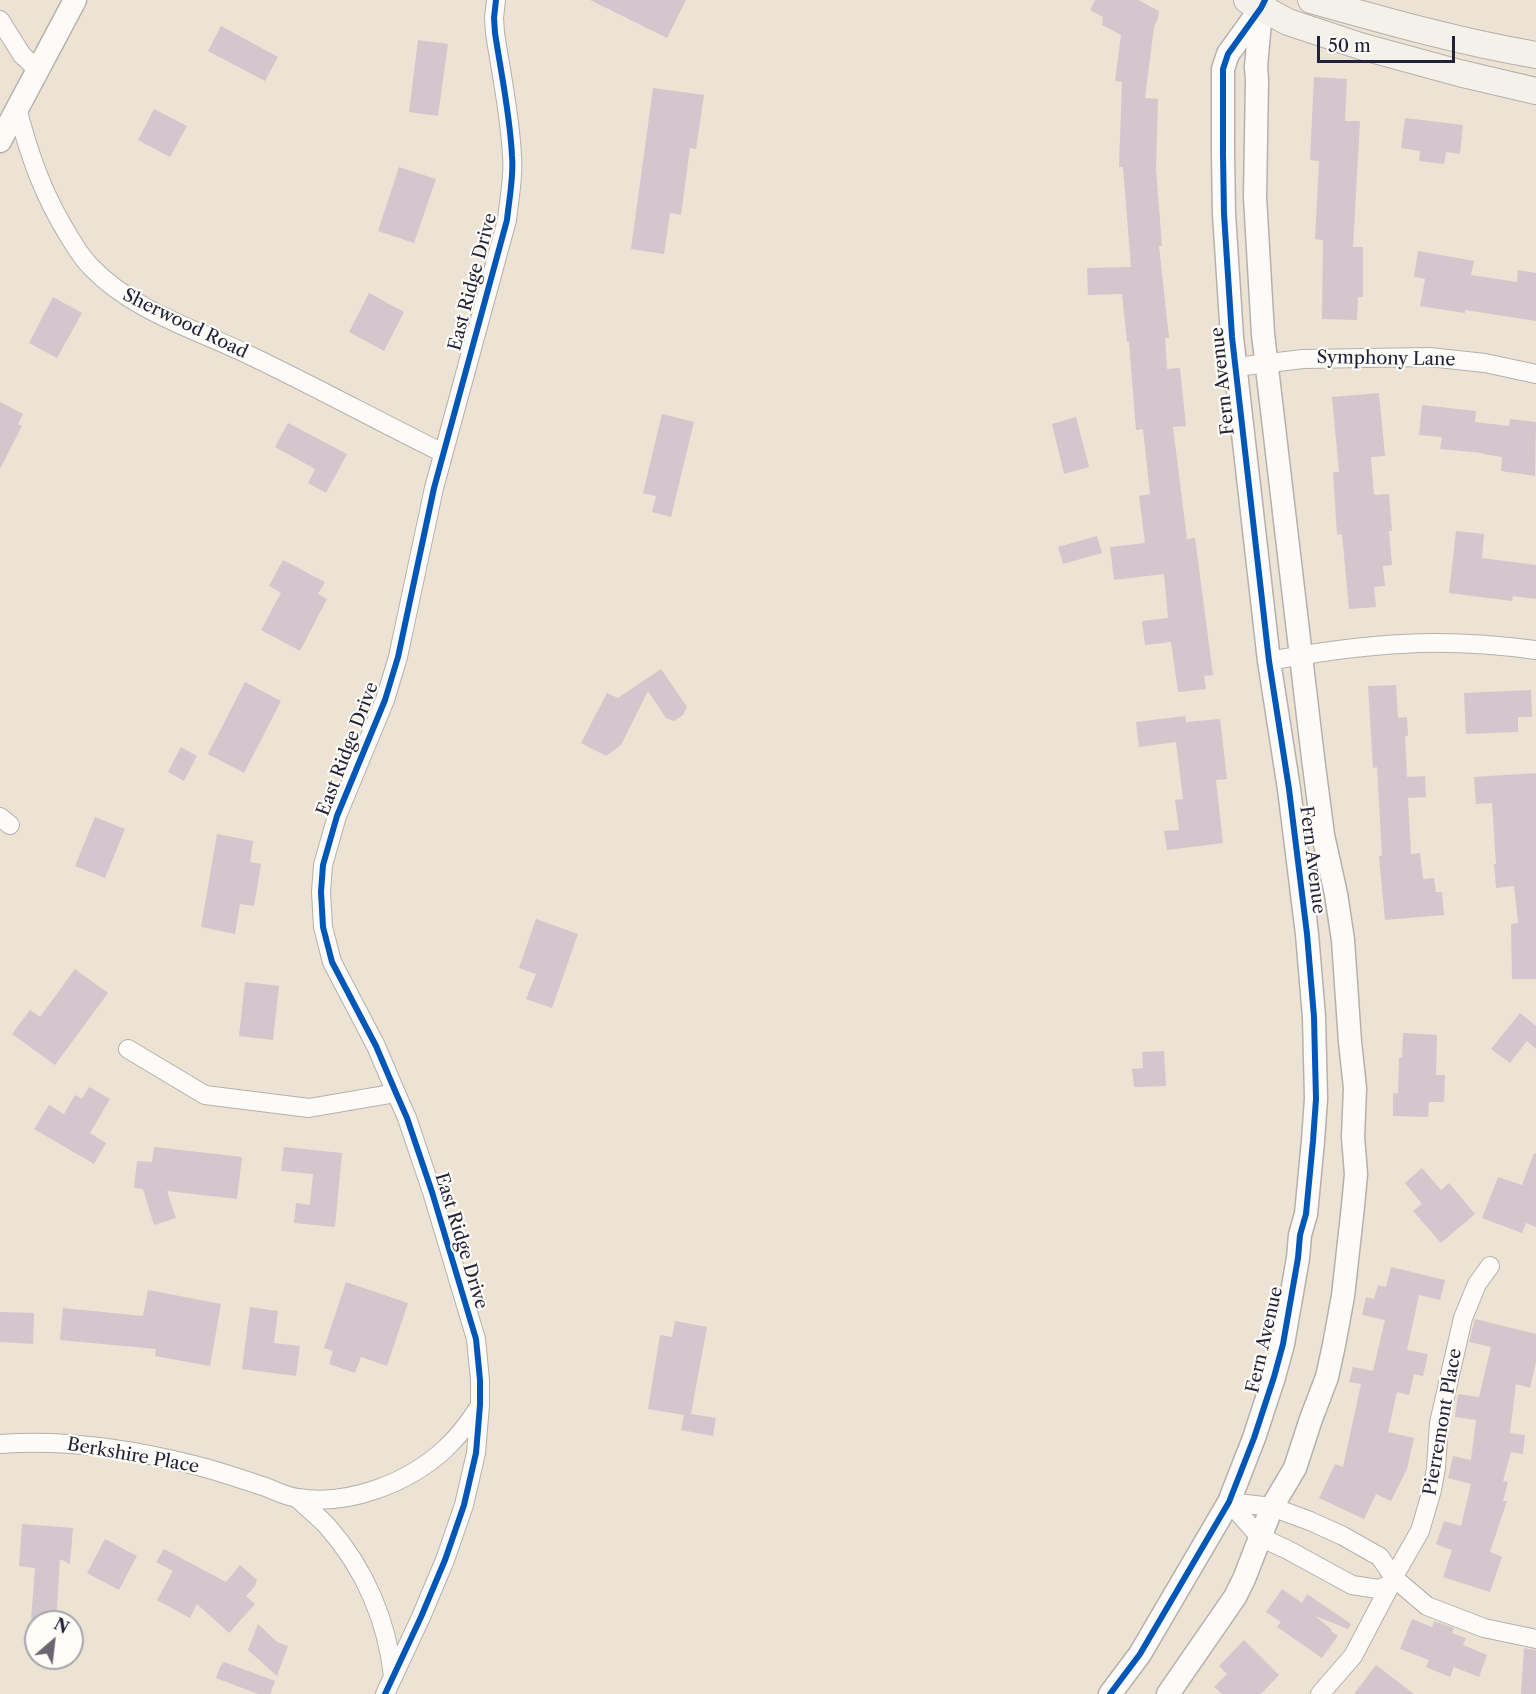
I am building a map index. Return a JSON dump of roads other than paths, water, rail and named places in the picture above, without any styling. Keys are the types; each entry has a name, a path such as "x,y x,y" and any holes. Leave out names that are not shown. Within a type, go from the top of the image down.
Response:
{"main road":[{"path":"1311,0 1425,32 1536,55"},
{"path":"1258,3 1288,22 1360,46 1536,91"}],"street":[{"path":"0,141 75,0"},
{"name":"East Ridge Drive","path":"385,1694 445,1560 464,1505 476,1452 480,1380 476,1340 432,1192 407,1118 376,1046 332,962 323,927 321,892 323,865 337,816 385,700 398,657 434,488 507,220 513,157 510,122 495,33 496,0"},
{"name":"Fern Avenue","path":"1168,1694 1244,1579 1272,1507 1295,1468 1328,1377 1343,1296 1356,1174 1353,1137 1355,1088 1343,940 1323,835 1261,312 1256,197 1258,3"},
{"name":"Fern Avenue","path":"1110,1694 1140,1654 1228,1502 1254,1438 1283,1344 1300,1235 1306,1214 1316,1099 1314,1017 1307,934 1269,661 1232,337 1224,214 1223,69 1228,54 1258,3"},
{"path":"0,20 22,55 38,70"},
{"name":"Sherwood Road","path":"17,108 29,154 58,220 79,253 116,290 153,311 249,355 443,453"},
{"name":"Symphony Lane","path":"1236,367 1266,362 1337,357 1429,357 1485,363 1536,374"},
{"path":"1269,661 1401,644 1492,645 1536,650"},
{"path":"128,1049 205,1095 309,1108 396,1093"},
{"name":"Pierremont Place","path":"1320,1694 1353,1656 1420,1531 1432,1490 1439,1423 1463,1318 1477,1284 1490,1266"},
{"name":"Berkshire Place","path":"0,1444 69,1444 101,1447 165,1458 234,1477 297,1498 333,1499 385,1486 417,1470 445,1449 469,1422 480,1405"},
{"name":"Berkshire Place","path":"297,1498 327,1526 353,1558 363,1576 380,1613 386,1633 393,1676"},
{"path":"1228,1502 1272,1507 1343,1536 1380,1557 1394,1578 1427,1606 1484,1628 1536,1639"},
{"path":"1228,1502 1260,1537 1352,1585 1378,1589 1389,1585 1394,1578"}]}
